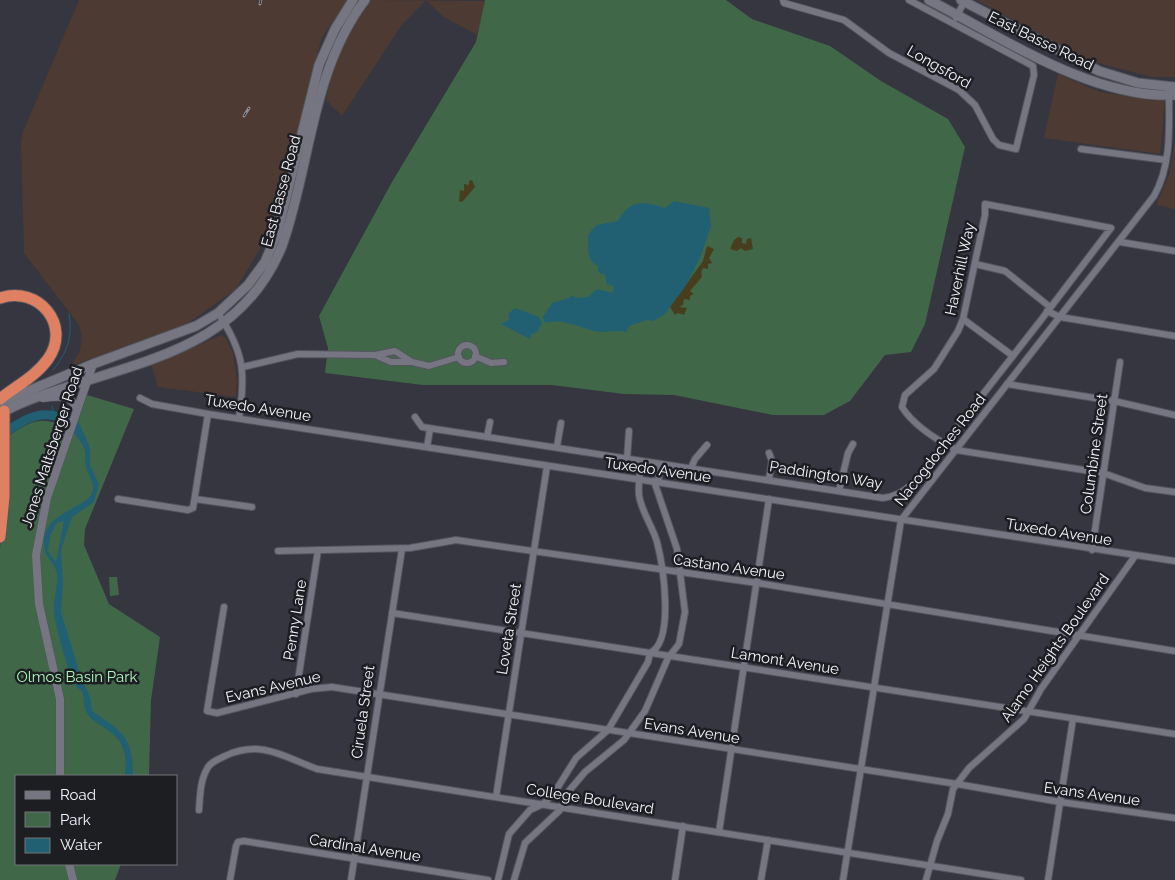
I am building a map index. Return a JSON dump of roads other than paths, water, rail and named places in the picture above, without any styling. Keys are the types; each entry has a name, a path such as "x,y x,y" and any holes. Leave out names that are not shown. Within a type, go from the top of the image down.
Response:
{"highway":[{"path":"0,298 17,295 29,297 39,302 51,314 56,332 53,349 48,359 35,373 0,399"},
{"path":"0,537 4,497 2,412"}],"main road":[{"name":"East Basse Road","path":"2,412 28,400 185,347 210,334 249,299 264,281 278,256 319,65 335,29 353,0"},
{"name":"East Basse Road","path":"2,412 93,364 183,332 218,313 241,294 259,271 287,215 331,59 349,22 365,0"},
{"name":"East Basse Road","path":"929,0 1078,76 1123,90 1172,91"},
{"name":"East Basse Road","path":"963,1 1099,71 1138,84 1172,91"}],"street":[{"name":"Longsford","path":"783,0 784,3 844,20 889,53 959,90 975,106 993,139 1000,146 1016,150 1034,75 1033,66 909,0"},
{"path":"953,23 963,1"},
{"name":"Nacogdoches Road","path":"843,880 901,520 1120,242 1154,196 1162,180 1166,160 1172,150 1172,91"},
{"path":"1081,149 1166,160"},
{"name":"Haverhill Way","path":"1111,226 1039,216 985,204 985,215 963,319 944,357 928,375 907,392 902,402 908,416 944,444 956,450 1104,473 1144,488 1175,492"},
{"name":"Paddington Way","path":"430,429 557,446 628,459 769,479 883,498 903,493 911,486 1048,309 1101,244 1111,226"},
{"path":"1120,242 1175,251"},
{"path":"975,264 1005,271 1048,309 1060,317 1175,336"},
{"path":"218,313 236,342 243,366 244,386 240,418"},
{"path":"963,319 1013,356"},
{"path":"468,346 474,350 475,356 468,363 462,361 459,357 460,349 468,346"},
{"path":"243,366 298,354 375,355 395,351 412,362"},
{"path":"375,355 391,362 436,365 459,357"},
{"path":"475,356 491,363 504,362"},
{"name":"Columbine Street","path":"1092,550 1120,362"},
{"name":"Jones Maltsberger Road","path":"60,775 60,699 39,604 36,555 45,506 93,364"},
{"path":"1007,384 1114,401 1175,415"},
{"path":"28,400 67,398 75,403 77,410"},
{"name":"Tuxedo Avenue","path":"140,398 152,404 208,414 1092,550 1175,561"},
{"path":"118,499 188,510 192,508 208,414"},
{"path":"415,417 422,427 430,429 427,447"},
{"path":"487,437 490,422"},
{"path":"557,446 561,423"},
{"path":"628,459 629,430"},
{"path":"839,491 848,453 853,444"},
{"path":"691,468 695,459 707,445"},
{"path":"769,453 772,461 769,479"},
{"path":"498,880 509,834 530,810 543,804 553,795 576,758 608,730 648,662 650,653 655,650 662,637 666,604 658,544 639,496 642,461"},
{"path":"514,880 525,843 551,820 562,807 568,792 585,772 621,744 645,711 670,656 679,644 683,629 684,602 677,549 656,482 661,464"},
{"name":"Loveta Street","path":"496,796 547,466"},
{"path":"195,499 252,508"},
{"path":"719,832 769,499"},
{"name":"Castano Avenue","path":"278,551 402,548 456,540 757,583 1175,651"},
{"name":"Ciruela Street","path":"351,880 402,548"},
{"name":"Penny Lane","path":"296,694 318,550"},
{"name":"Alamo Heights Boulevard","path":"926,880 948,814 953,789 969,768 1016,728 1078,635 1135,556"},
{"name":"Evans Avenue","path":"224,607 207,711 217,713 332,687 957,784 1060,802 1175,818"},
{"name":"Lamont Avenue","path":"392,613 1175,734"},
{"path":"1048,880 1073,719"},
{"name":"College Boulevard","path":"198,810 202,782 207,767 214,761 241,748 278,752 317,769 847,853 930,864 1021,880"},
{"path":"675,880 683,826"},
{"path":"761,880 768,840"},
{"name":"Cardinal Avenue","path":"230,880 238,842 244,841 488,880"},
{"path":"70,865 73,880"}],"water":[{"path":"674,201 709,208 711,226 700,258 686,285 664,315 653,321 647,320 629,326 626,332 594,331 560,322 545,323 543,317 552,303 569,298 572,295 576,298 588,297 597,289 613,293 614,286 607,284 605,275 598,272 598,266 589,257 588,235 596,225 618,221 632,205 643,203 665,208"},
{"path":"515,308 539,317 542,323 537,332 531,334 530,339 501,324 509,320 508,314"},
{"path":"78,421 90,448 90,465 99,484 94,502 72,517 61,550 63,582 61,612 80,674 90,697 92,711 119,731 124,737 131,752 133,775 125,775 124,753 115,736 92,720 86,711 81,689 74,682 66,663 55,618 57,574 45,552 44,540 47,530 53,522 91,495 93,488 85,465 85,450 74,433","holes":["64,521 56,562 48,551 50,536 57,523"]}],"waterway":[{"path":"53,370 68,344 70,330 69,314"},
{"path":"52,406 54,415"},
{"path":"0,436 19,423 38,416 47,415 57,416 77,429"}],"railway":[{"path":"260,4 261,0"},
{"path":"244,116 249,108"}],"park label":[{"name":"Olmos Basin Park","path":"77,677"}]}
